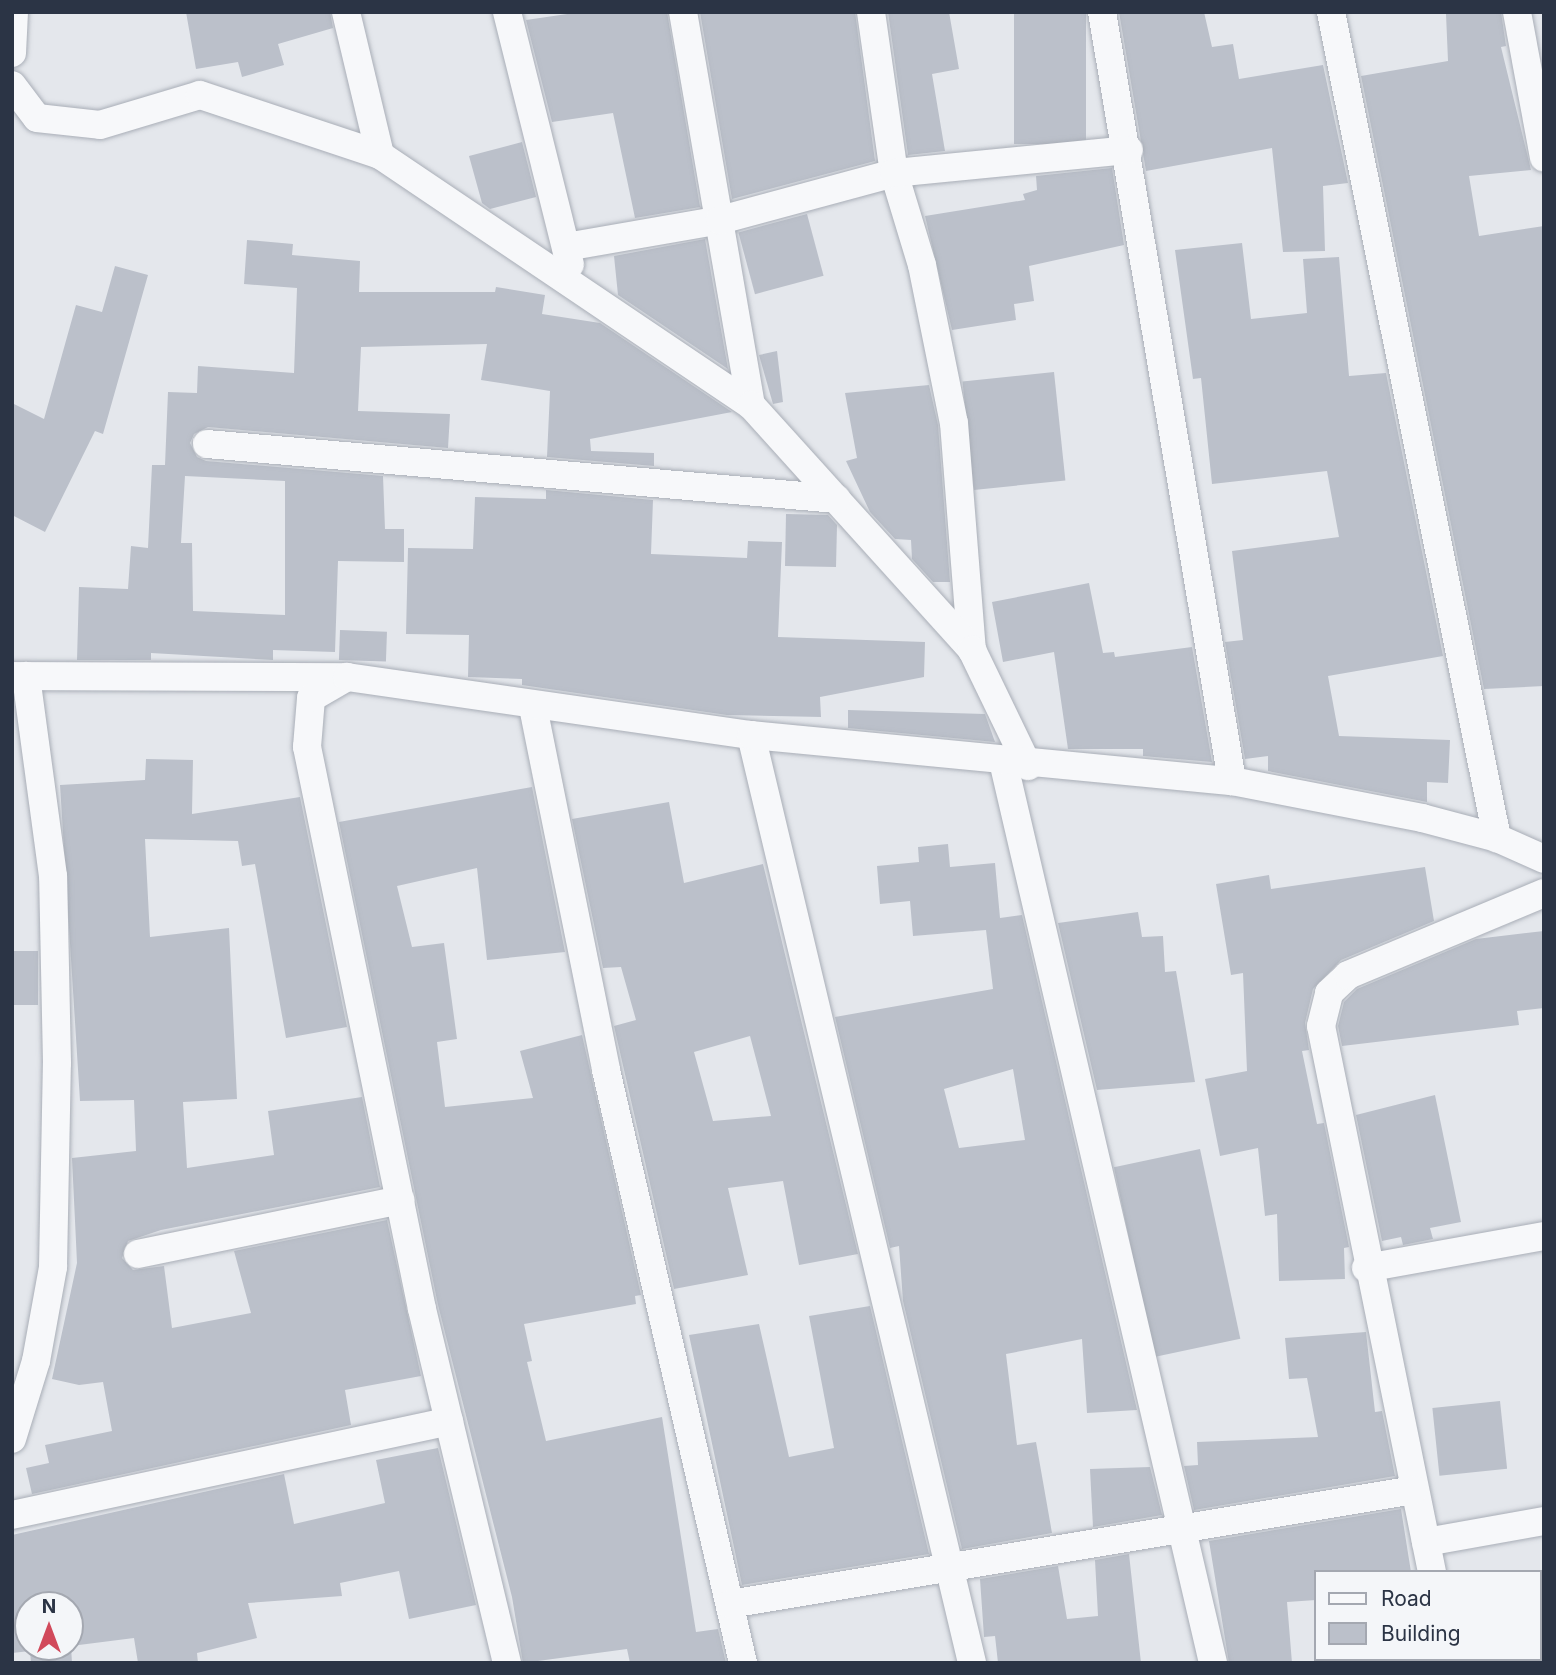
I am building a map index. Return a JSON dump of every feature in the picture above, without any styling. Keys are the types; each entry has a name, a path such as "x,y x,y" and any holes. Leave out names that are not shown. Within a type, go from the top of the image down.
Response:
{"street":[{"path":"12,54 14,12"},
{"path":"346,12 380,155"},
{"path":"507,12 575,287"},
{"path":"683,12 751,405"},
{"path":"871,12 894,173 922,265 954,423 972,650 1016,764 1213,1663"},
{"path":"1102,12 1129,150 1232,780"},
{"path":"1331,12 1497,838"},
{"path":"1517,12 1534,47 1544,158"},
{"path":"12,85 37,118 100,125 200,95 380,155 751,405 972,650"},
{"path":"566,247 720,220 894,173 1129,150"},
{"path":"207,444 838,499"},
{"path":"12,1439 36,1361 53,1267 57,1063 54,888 19,676 347,677 751,736 1016,764 1232,780 1497,838 1544,859"},
{"path":"347,677 311,698 307,747 400,1200 507,1663"},
{"path":"533,706 607,1070 743,1663"},
{"path":"751,736 972,1663"},
{"path":"1432,1570 1367,1268 1321,1026 1329,993 1348,975 1544,893"},
{"path":"138,1254 400,1200"},
{"path":"1367,1268 1544,1236"},
{"path":"12,1515 449,1421"},
{"path":"730,1604 1182,1524 1414,1490"},
{"path":"1426,1542 1544,1521"}],"building":[{"path":"186,12 330,12 333,28 278,44 284,65 242,77 238,62 196,69"},
{"path":"581,12 667,12 700,207 635,218 613,113 552,122 526,20"},
{"path":"700,12 855,12 875,161 732,199"},
{"path":"888,12 949,12 959,69 932,74 945,151 908,155"},
{"path":"1014,12 1086,12 1086,144 1014,144"},
{"path":"1119,12 1204,12 1212,47 1233,44 1239,79 1323,65 1348,183 1323,186 1325,251 1283,252 1272,148 1146,171"},
{"path":"1501,12 1506,46 1501,47 1531,170 1469,176 1479,236 1544,226 1544,686 1484,689 1361,76 1448,61 1446,14"},
{"path":"522,142 536,197 490,209 482,203 469,156"},
{"path":"1112,168 1124,245 1029,266 1034,301 1014,304 1016,320 952,330 925,216 1025,200 1023,194 1037,190 1036,176"},
{"path":"807,214 824,276 755,294 738,232"},
{"path":"705,239 728,369 618,295 614,256"},
{"path":"247,240 293,244 292,255 360,261 359,292 495,292 496,287 545,295 542,314 600,323 732,412 590,439 591,451 654,453 654,466 547,457 550,391 481,380 487,344 361,347 358,411 450,414 448,448 208,427 194,434 190,443 197,457 206,461 383,476 385,529 404,529 404,562 338,561 335,652 273,650 273,660 151,653 151,660 77,660 79,587 128,589 131,546 148,548 152,465 165,465 168,392 197,393 198,366 294,373 297,288 244,284","holes":["185,476 285,481 285,615 193,611 192,543 181,543"]},
{"path":"1242,243 1251,319 1307,313 1303,259 1339,257 1349,376 1386,373 1443,656 1328,676 1339,736 1450,740 1448,783 1427,782 1427,802 1268,771 1268,756 1245,759 1225,642 1243,640 1232,551 1339,537 1327,471 1212,484 1201,378 1193,379 1175,250"},
{"path":"115,266 148,275 103,434 95,431 45,532 12,515 12,403 44,419 76,305 102,312"},
{"path":"777,351 783,402 773,404 759,355"},
{"path":"1054,372 1065,480 974,490 963,382"},
{"path":"929,385 938,425 950,582 933,582 912,559 911,540 895,539 870,512 846,461 857,458 845,393"},
{"path":"546,490 653,500 651,554 747,558 748,541 782,542 778,637 925,642 924,677 820,697 821,717 727,715 522,685 522,679 468,677 469,635 406,634 408,548 473,549 475,497 546,499"},
{"path":"786,514 828,515 837,525 836,567 785,566"},
{"path":"1089,583 1103,653 1114,652 1115,657 1192,647 1212,762 1143,756 1143,749 1068,749 1054,652 1003,662 992,602"},
{"path":"340,630 387,632 386,662 339,660"},
{"path":"848,710 985,714 995,742 848,728"},
{"path":"146,759 193,760 192,814 300,797 347,1027 286,1038 255,864 242,866 238,841 145,839 150,937 229,928 237,1099 183,1102 187,1168 274,1155 268,1111 362,1097 380,1187 161,1230 128,1241 122,1258 133,1270 164,1266 172,1328 251,1313 234,1251 387,1220 421,1376 345,1390 351,1425 32,1494 26,1468 49,1463 45,1445 112,1431 103,1382 79,1385 52,1379 77,1263 72,1158 136,1151 134,1100 80,1101 60,785 145,780"},
{"path":"532,787 565,952 487,960 477,868 397,886 412,947 444,943 457,1039 437,1042 445,1107 533,1098 520,1051 582,1035 641,1295 635,1296 636,1304 524,1324 532,1361 527,1362 546,1441 662,1417 696,1632 718,1629 726,1663 630,1663 627,1649 523,1663 512,1597 438,1305 339,822"},
{"path":"669,802 684,883 763,864 858,1254 799,1265 783,1181 728,1188 748,1275 674,1289 614,1026 636,1020 621,967 603,968 572,819","holes":["750,1036 771,1116 713,1121 694,1052"]},
{"path":"948,844 950,867 995,863 1000,918 1022,915 1137,1410 1087,1413 1082,1339 1006,1354 1017,1445 1036,1442 1052,1533 962,1549 903,1301 899,1246 890,1248 835,1017 993,989 986,930 913,936 910,901 880,904 877,866 919,862 918,847","holes":["1013,1069 1025,1140 959,1148 944,1089"]},
{"path":"1425,867 1434,921 1341,960 1313,989 1305,1023 1309,1050 1302,1051 1317,1124 1324,1123 1349,1247 1344,1248 1345,1279 1279,1281 1277,1214 1265,1216 1258,1148 1220,1156 1205,1079 1247,1071 1243,973 1231,975 1216,884 1269,875 1271,889"},
{"path":"1138,912 1142,937 1163,936 1165,972 1176,971 1195,1082 1097,1090 1058,923"},
{"path":"1544,931 1544,1008 1517,1011 1519,1025 1342,1046 1338,1026 1344,1002 1357,989 1476,939"},
{"path":"12,951 38,951 38,1005 12,1005"},
{"path":"1435,1095 1461,1222 1430,1228 1433,1239 1403,1245 1401,1237 1382,1241 1356,1115"},
{"path":"1200,1149 1240,1339 1154,1357 1114,1167"},
{"path":"870,1306 929,1554 742,1585 689,1335 759,1324 789,1457 834,1448 809,1316"},
{"path":"1366,1332 1375,1412 1382,1411 1395,1476 1194,1510 1184,1466 1198,1465 1197,1442 1318,1437 1307,1378 1289,1379 1285,1338"},
{"path":"1500,1401 1507,1469 1439,1476 1432,1408"},
{"path":"438,1448 476,1605 409,1619 399,1571 340,1583 342,1596 248,1603 257,1638 197,1653 198,1663 138,1663 134,1638 84,1644 84,1591 14,1591 12,1653 12,1535 284,1474 294,1524 385,1503 376,1460"},
{"path":"1150,1467 1162,1515 1093,1527 1090,1469"},
{"path":"1401,1509 1411,1570 1314,1570 1314,1600 1287,1602 1292,1663 1229,1663 1209,1541"},
{"path":"1129,1554 1141,1663 998,1663 995,1636 984,1637 980,1579 1058,1566 1067,1619 1098,1616 1095,1560"},
{"path":"31,1661 72,1663 31,1663"}]}
